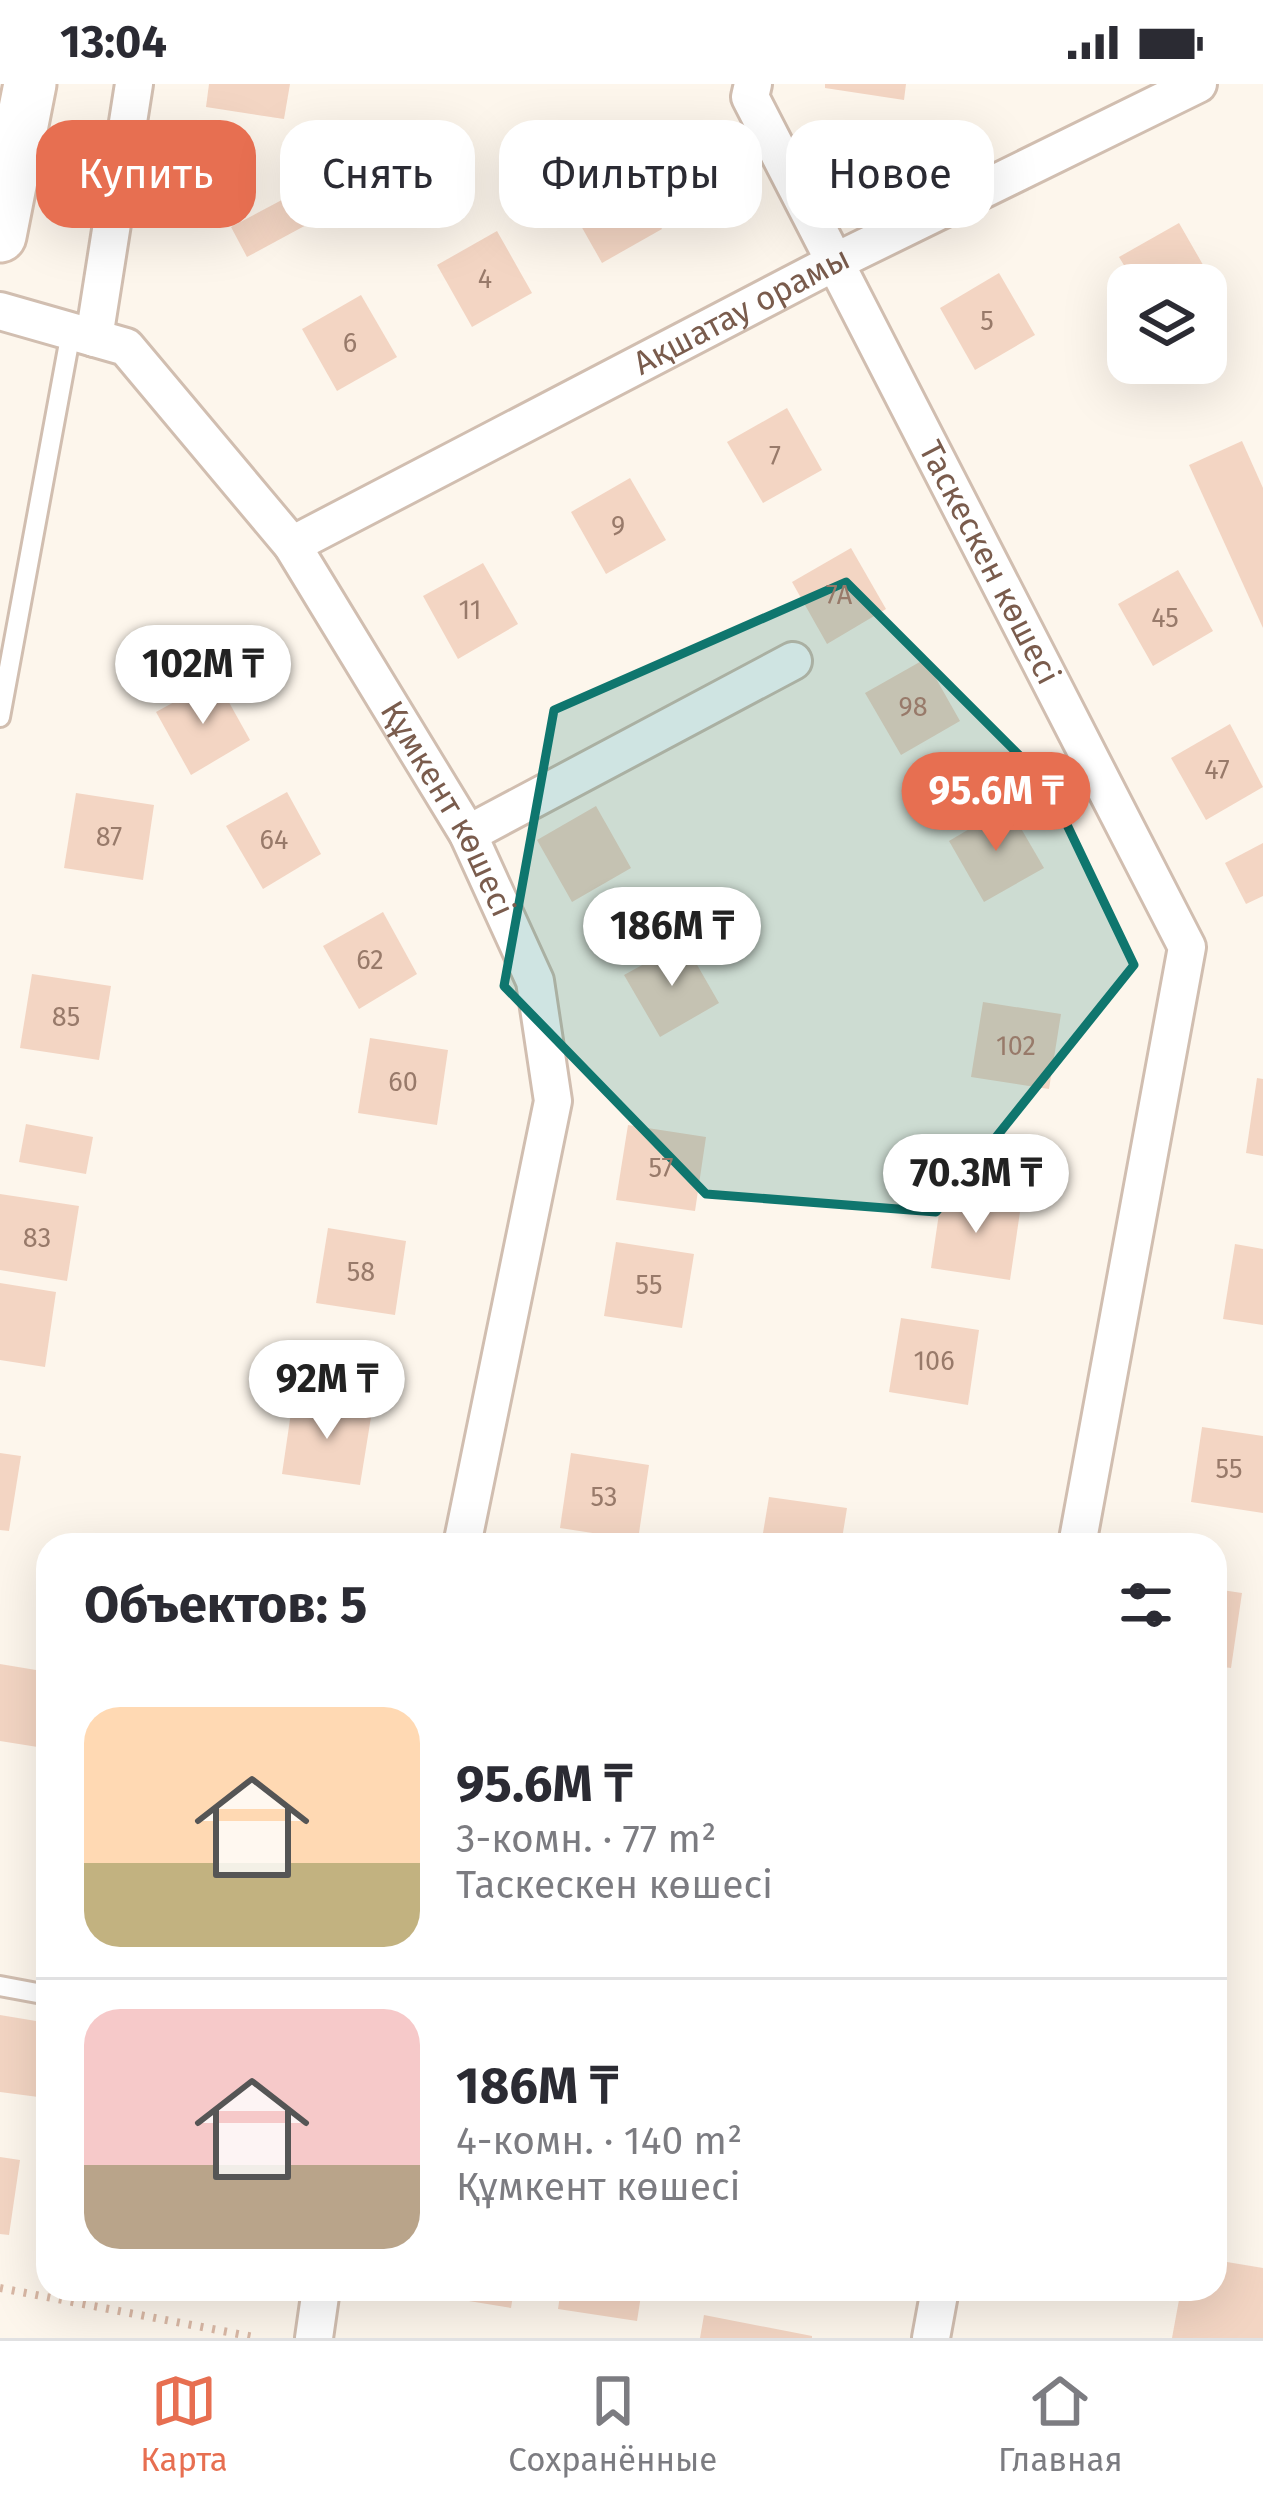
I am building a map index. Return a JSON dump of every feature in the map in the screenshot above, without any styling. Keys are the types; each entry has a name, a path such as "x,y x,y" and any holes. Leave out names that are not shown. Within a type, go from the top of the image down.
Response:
{"main road":[{"path":"0,236 30,84"}],"street":[{"path":"82,335 134,84"},
{"name":"Таскескен көшесі","path":"753,84 750,97 1187,947 1079,1533"},
{"name":"Ақшатау орамы","path":"292,545 835,262 1198,84"},
{"name":"Құмкент көшесі","path":"0,310 126,347 292,545 467,834 535,981 553,1101 464,1533"},
{"path":"467,834 793,661"},
{"path":"314,2338 319,2301"},
{"path":"931,2338 938,2301"}],"lane":[{"path":"0,717 82,335"},
{"path":"0,1986 36,1993"}],"path":[{"path":"0,2288 36,2295"},
{"path":"67,2301 259,2338"}],"highlighted area":[{"path":"846,582 1047,783 1134,965 936,1212 706,1194 504,986 554,710"}],"building":[{"path":"209,84 290,84 284,119 206,107"},
{"path":"825,84 906,84 904,100 825,88"},
{"path":"280,201 280,228 301,228 247,257 232,228 256,228 256,214"},
{"path":"1179,223 1203,264 1123,264 1119,257"},
{"path":"582,228 662,229 602,263"},
{"path":"497,231 532,293 472,327 437,265"},
{"path":"999,273 1035,335 975,370 940,308"},
{"path":"361,295 397,357 337,391 302,329"},
{"path":"787,408 822,470 763,503 727,442"},
{"path":"1242,441 1263,488 1263,628 1189,465"},
{"path":"630,478 666,540 606,574 571,512"},
{"path":"851,548 886,609 827,644 792,582"},
{"path":"483,563 518,624 458,659 423,596"},
{"path":"1178,570 1213,631 1153,666 1118,604"},
{"path":"925,659 960,721 901,755 865,693"},
{"path":"216,679 250,740 191,775 156,712"},
{"path":"1230,724 1263,787 1206,820 1171,758"},
{"path":"287,792 321,854 263,889 226,826"},
{"path":"76,793 154,805 143,880 64,868"},
{"path":"596,806 631,868 572,902 537,840"},
{"path":"1008,806 1044,868 984,902 949,841"},
{"path":"1263,843 1263,896 1246,904 1225,863"},
{"path":"383,912 417,974 359,1009 323,946"},
{"path":"684,942 719,1003 660,1037 624,975"},
{"path":"32,974 111,986 99,1060 20,1048"},
{"path":"983,1002 1061,1014 1049,1089 971,1077"},
{"path":"370,1038 448,1050 437,1125 358,1113"},
{"path":"1257,1078 1263,1079 1263,1156 1246,1153"},
{"path":"26,1124 93,1137 86,1174 19,1162"},
{"path":"628,1125 706,1137 695,1211 616,1200"},
{"path":"942,1193 1021,1205 1010,1280 931,1268"},
{"path":"0,1194 79,1206 67,1281 0,1270"},
{"path":"328,1228 406,1241 395,1315 316,1303"},
{"path":"616,1242 694,1254 682,1328 604,1316"},
{"path":"1235,1244 1263,1249 1263,1325 1223,1319"},
{"path":"0,1283 56,1292 45,1367 0,1360"},
{"path":"901,1318 979,1330 968,1405 889,1392"},
{"path":"293,1399 372,1411 360,1485 282,1474"},
{"path":"1202,1427 1263,1436 1263,1513 1191,1502"},
{"path":"0,1453 21,1456 9,1531 0,1530"},
{"path":"571,1453 649,1465 639,1533 560,1528"},
{"path":"769,1497 847,1508 843,1533 763,1533"},
{"path":"1227,1591 1242,1593 1231,1668 1227,1668"},
{"path":"0,1664 36,1670 36,1747 0,1741"},
{"path":"0,2015 36,2021 36,2097 0,2092"},
{"path":"0,2157 20,2160 9,2235 0,2234"},
{"path":"1227,2262 1263,2268 1263,2338 1172,2338 1179,2301 1227,2301"},
{"path":"468,2301 512,2301 511,2308"},
{"path":"559,2301 640,2301 637,2321 558,2309"},
{"path":"704,2315 812,2336 812,2338 700,2338"}]}
